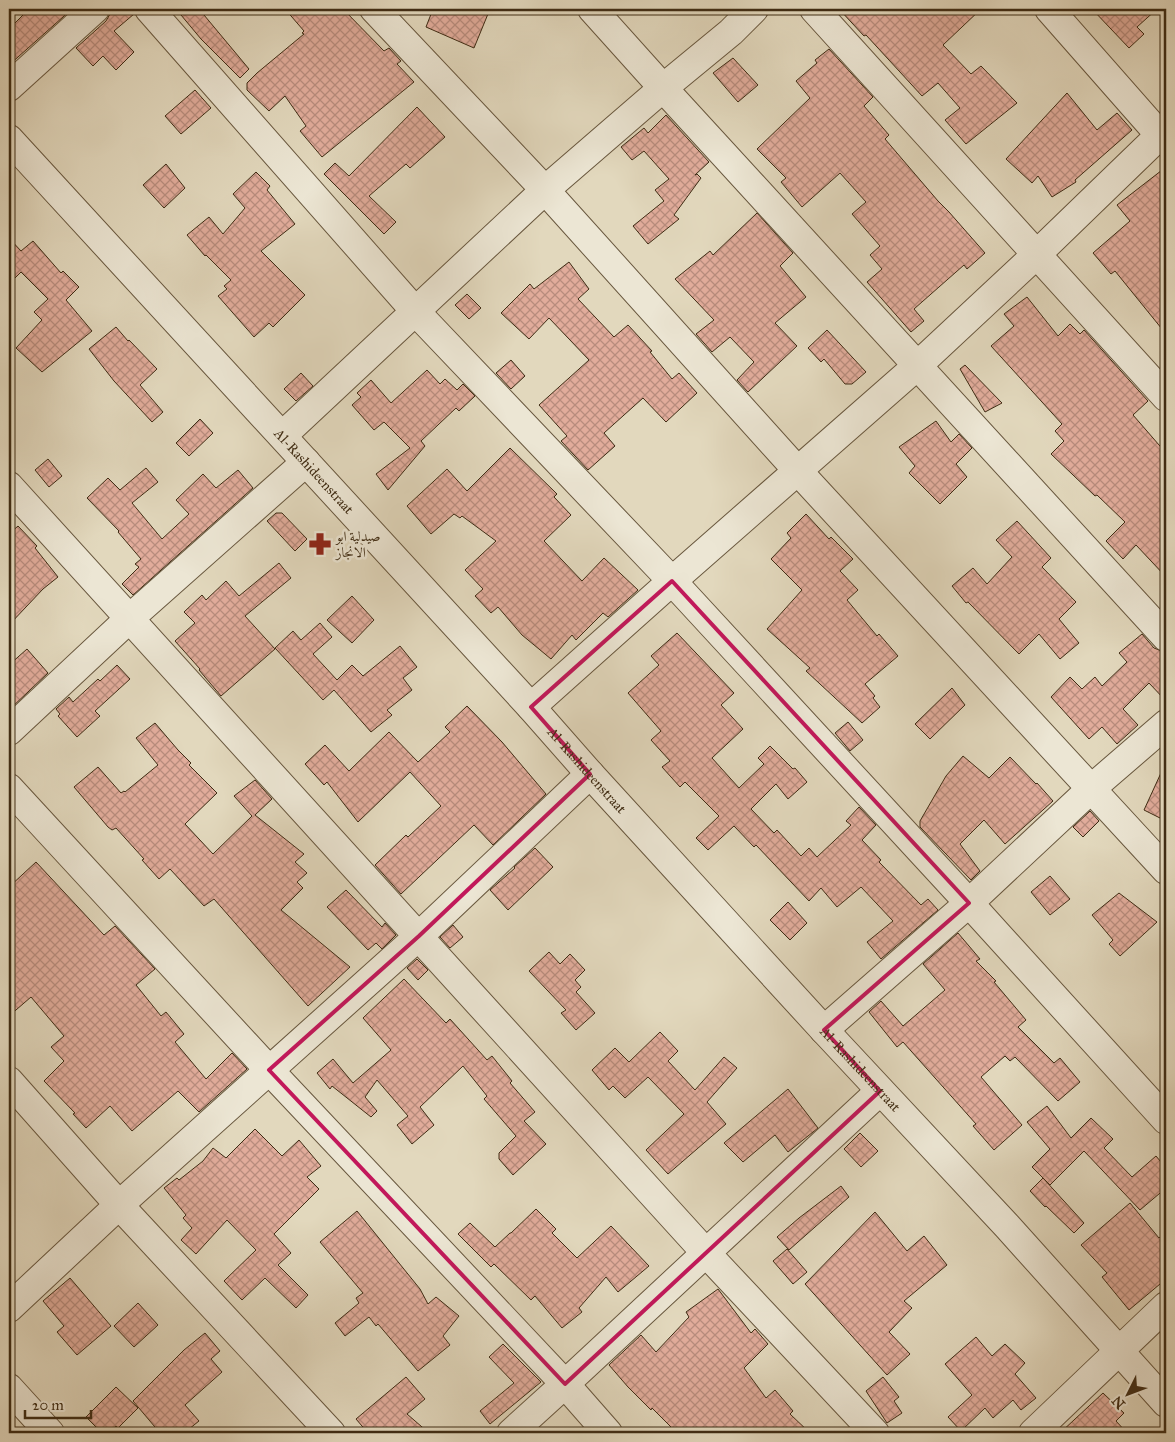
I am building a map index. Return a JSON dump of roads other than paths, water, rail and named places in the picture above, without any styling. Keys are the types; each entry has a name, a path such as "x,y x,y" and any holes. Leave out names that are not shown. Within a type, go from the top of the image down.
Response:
{"street":[{"path":"9,87 95,9"},
{"path":"149,9 415,311 672,580 1166,1120"},
{"path":"374,9 545,190 797,470 1166,870"},
{"path":"592,9 916,366 1166,637"},
{"path":"283,435 545,190 731,32 754,9"},
{"path":"814,9 1166,397"},
{"path":"531,707 672,580 916,366 1163,138 1051,9"},
{"name":"Al-Rashideenstraat","path":"10,144 283,435 824,1030 1007,1226 1166,1403"},
{"path":"9,731 130,618 306,462"},
{"path":"9,486 706,1253 875,1433"},
{"path":"824,1030 969,903 1092,788 1166,724"},
{"path":"9,1308 119,1205 418,936 590,774"},
{"path":"9,788 269,1070 565,1384 608,1433"},
{"path":"9,1081 119,1205 331,1433"},
{"path":"511,1433 880,1090"},
{"path":"1033,1433 1166,1306"},
{"path":"9,1388 50,1433"}],"place":[{"name":"صيدلية ابو الانجاز","path":"320,544"}]}
